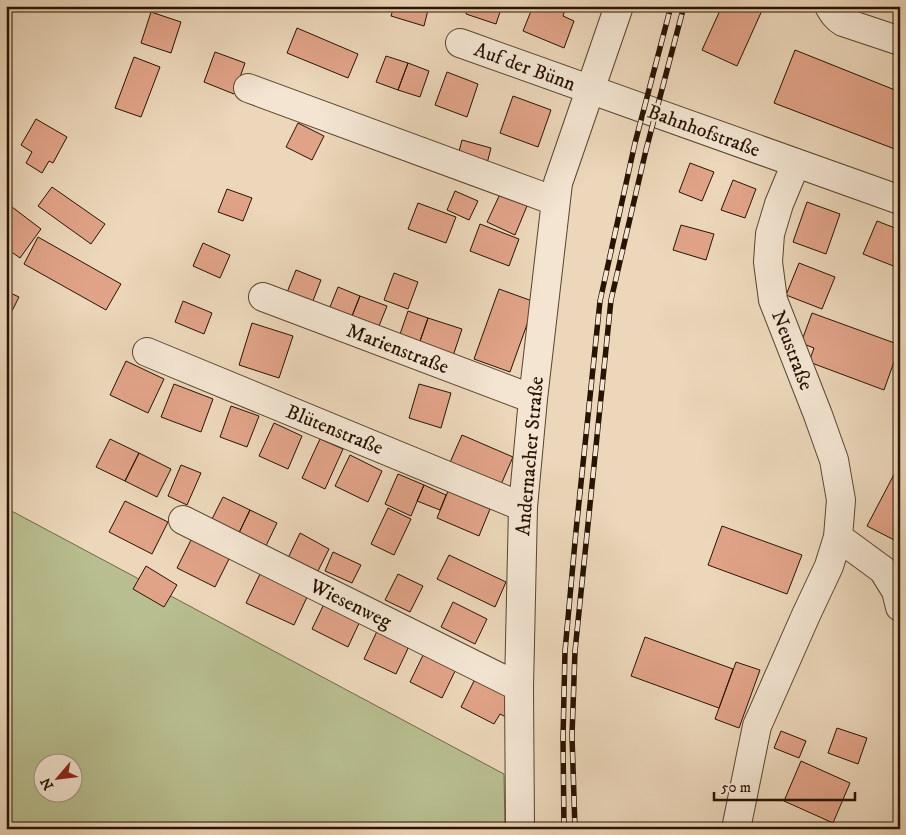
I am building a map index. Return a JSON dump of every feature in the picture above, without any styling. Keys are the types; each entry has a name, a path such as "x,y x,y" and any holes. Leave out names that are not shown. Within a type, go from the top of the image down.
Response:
{"street":[{"path":"591,90 620,6"},
{"path":"829,6 833,14 843,22 900,41"},
{"name":"Auf der Bünn","path":"460,43 591,90"},
{"path":"248,88 556,201"},
{"name":"Bahnhofstraße","path":"591,90 900,200"},
{"name":"Andernacher Straße","path":"520,829 519,687 523,507 532,399 558,183 591,90"},
{"name":"Neustraße","path":"736,829 757,726 829,566 838,537 841,500 834,460 773,300 768,262 770,234 779,204 796,163"},
{"name":"Marienstraße","path":"263,297 532,399"},
{"name":"Blütenstraße","path":"147,352 523,507"},
{"name":"Wiesenweg","path":"183,520 519,687"},
{"path":"838,537 883,570 896,591 900,607"}],"green space":[{"path":"6,508 504,774 505,829 6,829"}],"building":[{"path":"394,6 429,6 424,26 391,16"},
{"path":"468,6 502,6 496,24 466,14"},
{"path":"533,6 566,6 563,16 574,21 564,48 523,31"},
{"path":"722,6 764,6 737,66 702,50"},
{"path":"151,12 181,22 171,53 141,43"},
{"path":"297,28 358,54 348,78 287,53"},
{"path":"795,50 900,92 900,151 774,103"},
{"path":"215,52 245,63 234,94 204,82"},
{"path":"386,56 408,63 398,90 376,82"},
{"path":"134,57 160,67 141,117 115,108"},
{"path":"408,63 429,71 420,97 398,90"},
{"path":"447,72 478,84 467,117 435,105"},
{"path":"513,96 551,110 538,147 500,133"},
{"path":"36,119 67,137 53,163 49,161 42,173 26,163 32,152 21,145"},
{"path":"298,123 324,136 312,160 286,147"},
{"path":"462,140 491,148 485,171 456,163"},
{"path":"690,163 714,172 702,201 679,192"},
{"path":"733,180 756,189 745,218 721,210"},
{"path":"52,187 105,224 91,244 38,206"},
{"path":"227,189 252,198 243,221 218,212"},
{"path":"455,191 478,201 469,220 447,210"},
{"path":"500,194 527,206 515,235 487,222"},
{"path":"807,202 840,214 826,254 793,242"},
{"path":"418,203 456,217 446,243 408,229"},
{"path":"12,207 41,229 20,258 6,248 6,215"},
{"path":"877,221 900,230 900,259 896,267 863,254"},
{"path":"480,224 519,239 509,266 470,251"},
{"path":"681,225 714,234 706,260 673,250"},
{"path":"38,237 121,284 106,310 24,264"},
{"path":"203,243 230,255 220,278 193,266"},
{"path":"799,263 835,277 822,309 786,295"},
{"path":"296,270 321,280 311,306 286,295"},
{"path":"394,273 418,282 408,309 384,300"},
{"path":"338,287 360,296 350,321 328,312"},
{"path":"499,289 535,302 510,372 474,359"},
{"path":"6,291 19,297 6,323"},
{"path":"360,296 387,306 377,331 350,321"},
{"path":"183,301 212,313 204,334 175,322"},
{"path":"408,311 428,318 418,347 398,340"},
{"path":"812,313 900,345 884,390 809,362 814,348 801,343"},
{"path":"428,318 462,329 452,359 418,347"},
{"path":"252,323 293,336 279,378 239,365"},
{"path":"126,361 164,379 148,413 110,395"},
{"path":"174,384 213,399 201,432 161,417"},
{"path":"419,384 451,393 441,428 409,418"},
{"path":"231,406 259,416 247,447 220,437"},
{"path":"274,423 302,436 288,469 259,456"},
{"path":"462,435 513,457 499,489 448,467"},
{"path":"110,439 139,453 125,481 96,467"},
{"path":"320,439 343,449 325,489 302,478"},
{"path":"139,453 171,469 157,497 125,481"},
{"path":"350,455 382,471 368,502 335,486"},
{"path":"900,463 900,543 867,526"},
{"path":"181,465 201,473 187,505 168,496"},
{"path":"398,474 424,485 411,516 385,504"},
{"path":"424,485 446,495 440,510 417,501"},
{"path":"448,491 490,509 479,536 437,518"},
{"path":"223,497 250,510 237,537 210,523"},
{"path":"125,501 168,522 152,554 109,532"},
{"path":"388,508 411,519 394,555 371,544"},
{"path":"250,510 277,523 264,550 237,537"},
{"path":"722,526 802,555 787,594 708,565"},
{"path":"300,533 329,549 316,575 287,560"},
{"path":"192,538 230,557 215,587 177,568"},
{"path":"333,552 361,565 352,583 325,571"},
{"path":"449,555 506,582 495,607 437,579"},
{"path":"146,566 177,585 164,607 133,589"},
{"path":"261,572 308,595 294,625 246,603"},
{"path":"398,574 423,586 410,612 385,600"},
{"path":"325,602 361,619 348,647 312,629"},
{"path":"453,602 487,619 475,644 441,627"},
{"path":"379,627 411,642 396,674 364,659"},
{"path":"645,637 733,669 719,708 631,676"},
{"path":"426,649 458,665 442,698 410,682"},
{"path":"736,662 760,670 739,728 715,719"},
{"path":"477,675 511,692 508,718 500,714 494,724 461,707"},
{"path":"837,728 867,738 858,764 828,753"},
{"path":"781,731 806,741 799,758 774,748"},
{"path":"801,761 850,783 833,823 784,801"}],"railway":[{"path":"564,829 563,738 565,651 600,301 635,143 671,6"},
{"path":"575,829 572,736 575,651 611,300 646,150 684,6"}]}
